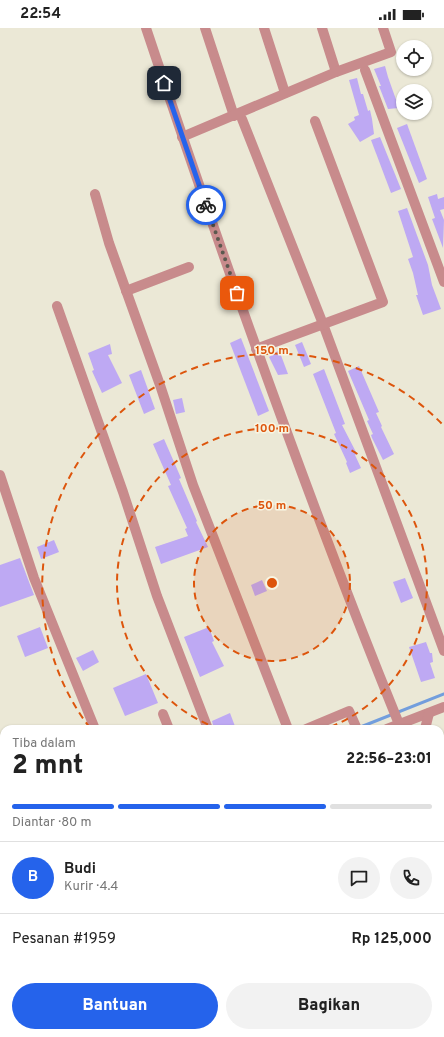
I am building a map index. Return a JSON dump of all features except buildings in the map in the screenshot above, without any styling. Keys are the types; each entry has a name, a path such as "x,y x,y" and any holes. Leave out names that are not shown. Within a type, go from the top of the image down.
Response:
{"street":[{"path":"146,28 182,137 256,349 336,564 396,718"},
{"path":"205,28 238,117 323,324 444,651"},
{"path":"264,28 285,94"},
{"path":"322,28 336,72"},
{"path":"182,137 238,117 285,94 336,72 391,52 383,28"},
{"path":"365,70 444,282"},
{"path":"256,349 383,302 315,121"},
{"path":"95,194 109,243 160,385 193,485 286,725"},
{"path":"126,291 189,267"},
{"path":"57,306 123,492 157,596 206,725"},
{"path":"0,475 34,578 93,725"},
{"path":"390,725 396,718 430,713 444,707"},
{"path":"316,725 350,711 356,725"},
{"path":"426,725 430,713"},
{"path":"164,714 168,725"}],"waterway":[{"path":"366,725 444,694"}],"way so far":[{"path":"206,205 237,293"}],"route":[{"path":"164,83 206,205"}]}
